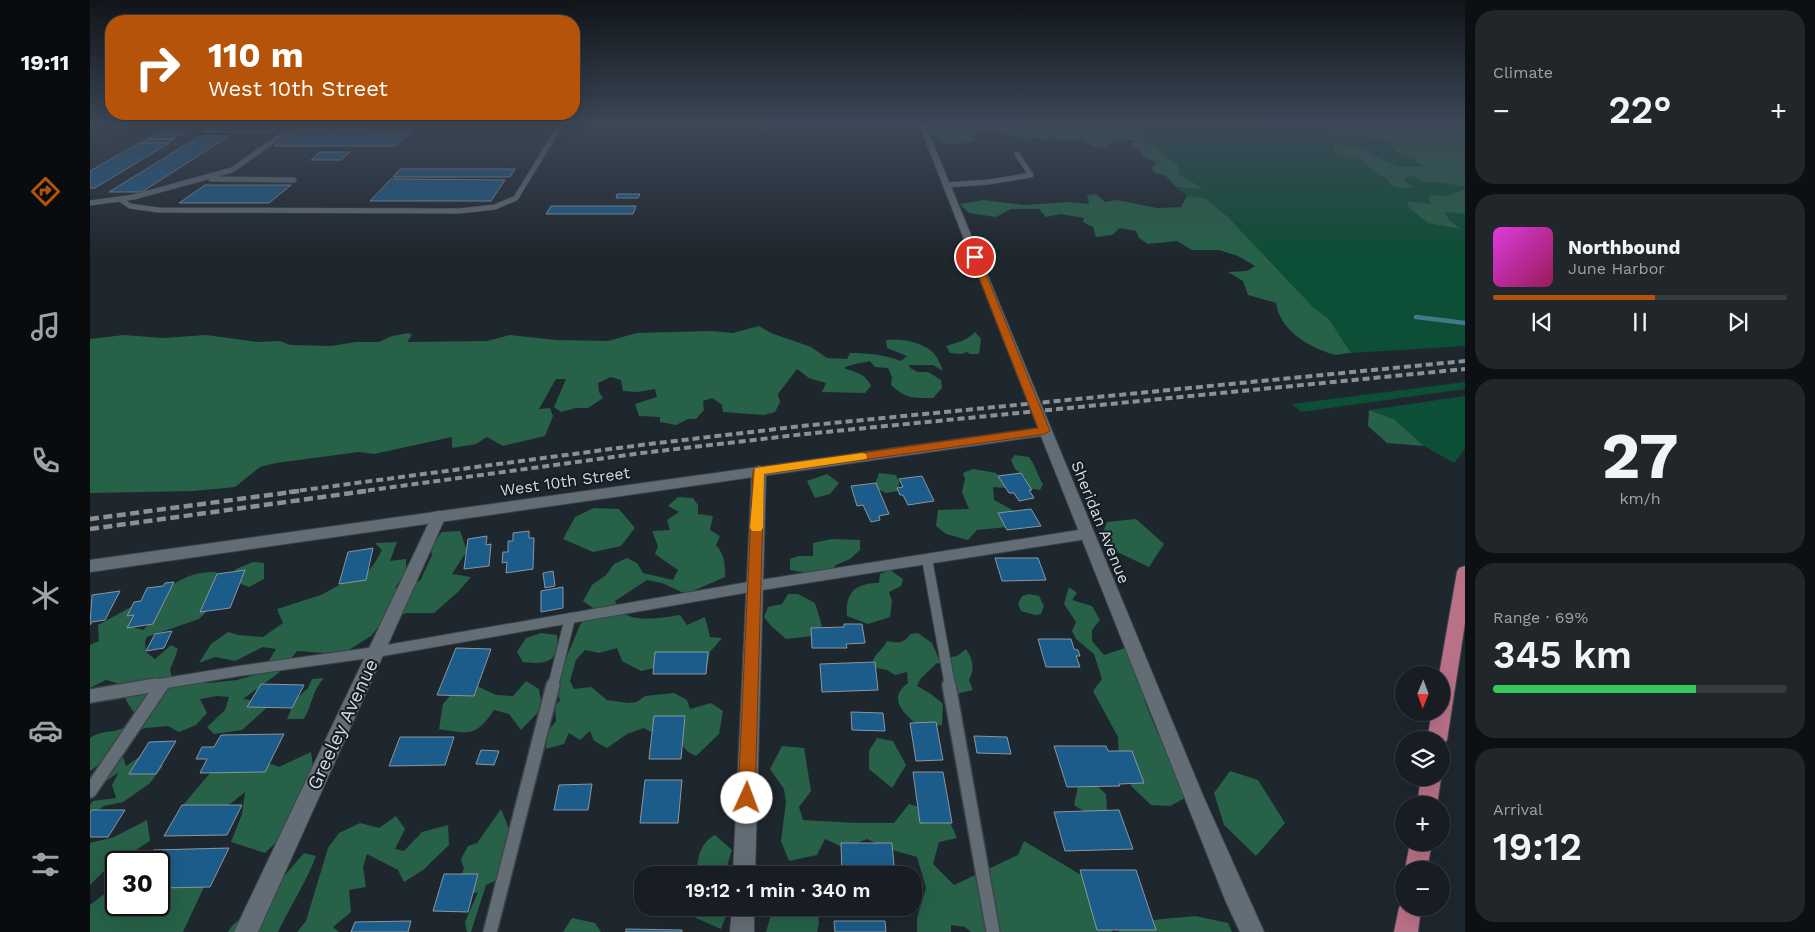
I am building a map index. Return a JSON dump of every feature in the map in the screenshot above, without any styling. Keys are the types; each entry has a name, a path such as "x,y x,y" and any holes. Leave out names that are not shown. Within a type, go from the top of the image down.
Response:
{"main road":[{"path":"1439,731 1465,572"},
{"path":"1406,932 1409,916"}],"street":[{"name":"Sheridan Avenue","path":"939,167 1196,804 1252,932"},
{"name":"West 10th Street","path":"90,566 1045,431"},
{"path":"744,866 759,471"},
{"name":"Greeley Avenue","path":"246,932 438,516"},
{"path":"742,932 743,916"}],"lane":[{"path":"90,203 145,195 236,167"},
{"path":"120,200 130,206 158,210 459,211 495,208 516,198 535,167"},
{"path":"946,185 1008,181 1030,174 1026,167"},
{"path":"198,180 294,180"},
{"path":"252,185 259,180"},
{"path":"274,185 280,180"},
{"path":"90,696 376,652 754,586 1086,534"},
{"path":"927,559 993,932"},
{"path":"490,932 570,618"},
{"path":"90,791 163,684"}],"green space":[{"path":"1173,167 1465,167 1465,346 1351,353 1329,319 1313,307 1227,216 1205,198 1187,196 1176,187 1203,188 1179,174"},
{"path":"1178,167 1179,174 1204,189 1176,187 1166,176 1156,173 1151,168"},
{"path":"1370,167 1465,167 1465,187 1445,183 1424,182 1413,176 1405,177 1404,181 1414,187 1395,187 1386,178 1377,174"},
{"path":"1465,189 1465,214 1445,212 1449,220 1461,229 1428,223 1409,208 1407,201 1432,204 1428,198 1433,195 1447,196"},
{"path":"1096,194 1105,202 1117,200 1157,208 1181,207 1187,196 1205,198 1227,216 1313,307 1329,319 1351,353 1334,355 1304,341 1296,336 1283,321 1276,303 1248,295 1243,281 1228,272 1247,271 1255,266 1238,256 1219,250 1192,250 1177,241 1148,244 1139,238 1136,231 1120,228 1112,235 1096,237 1093,227 1083,222 1084,218 1061,214 1046,217 1039,209 1011,209 996,217 969,213 960,204 983,200 1025,205 1068,202 1089,204 1087,195"},
{"path":"759,326 771,333 811,347 827,358 847,359 850,353 857,353 883,356 901,361 907,356 887,348 886,340 915,343 926,347 932,352 938,359 943,371 933,365 909,365 910,368 918,372 928,372 941,380 942,388 933,398 915,398 906,395 891,385 892,377 888,368 875,367 870,361 844,368 866,378 871,386 865,393 822,392 826,383 809,378 797,369 778,394 780,402 775,412 764,415 723,412 722,405 712,398 703,401 704,410 696,419 688,419 676,425 660,422 660,417 639,416 635,404 657,397 655,389 638,392 623,391 621,380 611,377 598,383 599,392 603,398 588,408 576,408 561,412 554,407 566,379 556,379 539,409 550,408 553,416 545,436 503,446 487,437 476,444 452,448 452,437 374,454 359,452 276,463 260,467 235,487 194,491 90,493 90,339 124,335 163,338 206,335 258,342 280,341 290,345 331,346 356,342 379,342 392,336 409,333 412,335 407,342 487,341 510,335 556,340 608,341 637,333 711,331 733,333"},
{"path":"975,332 981,339 979,354 967,352 962,354 950,353 946,346 965,339"},
{"path":"1465,382 1465,389 1301,412 1292,404"},
{"path":"1465,396 1465,449 1454,463 1424,446 1394,419 1369,410"},
{"path":"1369,410 1394,419 1424,446 1387,443 1368,426"},
{"path":"1015,455 1029,457 1043,484 1040,490 1027,488 1025,477 1015,469 1011,460"},
{"path":"973,469 996,473 1007,488 993,487 994,500 1016,512 1007,527 977,530 968,540 946,534 936,526 938,510 969,509 962,492 965,479 963,473"},
{"path":"879,473 896,475 899,482 898,491 886,493 874,487"},
{"path":"827,474 839,483 830,494 815,498 807,481"},
{"path":"678,497 693,498 698,505 698,514 713,516 710,530 720,536 716,545 724,560 725,577 686,594 662,583 647,580 615,601 621,611 641,619 680,615 687,625 705,617 710,637 722,638 710,652 707,667 655,668 641,671 622,661 617,648 599,653 585,650 576,660 570,681 574,689 591,687 607,700 628,703 637,702 645,696 674,693 687,700 690,709 711,703 723,711 719,734 696,756 688,752 678,740 686,717 666,723 651,732 644,728 627,734 607,748 594,741 590,731 580,740 569,733 564,744 546,749 547,732 556,721 555,706 560,700 557,691 561,670 580,625 593,608 583,601 592,585 606,575 614,564 627,558 637,563 643,573 673,580 678,570 655,554 658,546 652,531 670,530 667,520 679,512 668,506"},
{"path":"594,508 619,509 635,528 621,546 593,552 563,539 575,517"},
{"path":"1136,519 1164,544 1149,567 1113,550 1104,530 1107,522"},
{"path":"460,531 467,551 452,574 471,577 459,591 434,613 407,613 384,620 371,636 349,650 324,653 297,651 280,672 243,699 272,703 242,730 214,734 207,727 225,710 229,697 217,696 200,699 207,713 196,725 179,732 168,726 145,728 117,739 126,766 142,755 163,766 149,784 123,802 104,806 90,816 90,805 93,801 116,798 112,785 119,772 98,787 100,764 90,771 90,738 103,732 119,730 130,722 135,714 127,702 120,684 106,680 90,688 90,645 99,641 98,625 131,607 138,613 133,627 143,630 150,623 146,604 178,581 205,572 216,572 223,580 233,576 236,569 253,562 264,563 264,579 249,587 233,581 222,596 199,619 147,637 145,642 146,652 155,659 171,645 178,649 170,670 172,677 184,677 208,683 237,680 261,673 276,649 263,647 235,661 215,657 199,663 211,644 228,632 238,635 263,637 283,623 277,609 321,595 341,584 361,580 382,550 375,543 397,542 390,561 406,559 406,573 395,588 420,581 432,555 430,547 442,532"},
{"path":"832,539 860,540 860,550 850,559 836,565 830,571 816,574 790,570 790,559 798,556 813,556 813,543"},
{"path":"890,570 903,579 901,586 889,592 892,601 890,617 868,624 847,616 848,601 854,590 871,583 879,583 880,574"},
{"path":"1069,587 1077,593 1072,600 1092,606 1100,620 1092,630 1092,641 1104,655 1125,648 1152,673 1144,699 1151,717 1159,736 1187,760 1187,797 1170,806 1151,805 1132,787 1119,763 1118,737 1093,691 1102,679 1094,654 1076,639 1072,631 1076,622 1064,604"},
{"path":"788,594 798,594 815,603 822,626 812,636 786,639 764,617 768,607 782,604"},
{"path":"1029,594 1039,596 1044,606 1041,614 1035,615 1021,611 1018,604 1022,596"},
{"path":"541,633 557,635 554,656 545,662 523,662 517,652 526,638"},
{"path":"918,633 932,643 939,659 957,656 966,649 972,660 973,668 969,680 973,690 956,694 950,666 937,663 921,678 917,686 943,704 942,725 921,728 910,718 898,702 901,689 908,683 907,672 895,675 887,670 876,668 873,660 887,641 900,642 905,640 910,634"},
{"path":"324,678 317,688 304,719 287,719 295,700 308,688 312,679"},
{"path":"526,681 539,689 542,708 521,730 509,714 494,710 482,725 471,732 439,729 443,704 459,685 477,686 496,695 513,696"},
{"path":"877,738 893,741 906,765 892,788 869,769 869,751"},
{"path":"782,746 804,748 811,791 799,807 803,820 894,823 909,804 947,815 957,838 939,842 933,864 954,885 1018,855 1024,841 1103,888 1112,932 971,932 965,927 951,925 951,932 917,932 917,918 918,916 922,916 922,901 926,888 922,866 920,866 917,857 889,849 867,839 844,848 825,839 817,855 789,861 781,841 786,802 784,789 770,769"},
{"path":"311,752 313,766 310,810 265,853 231,842 242,814 245,792 208,822 183,805 216,766 269,763 279,767"},
{"path":"1230,771 1258,780 1285,823 1256,856 1224,825 1214,793"},
{"path":"1096,785 1106,794 1107,811 1091,816 1074,805 1078,786"},
{"path":"501,809 517,849 495,881 486,885 471,932 467,932 465,922 478,892 456,899 457,883 464,869 461,859 468,846 477,843"},
{"path":"396,816 405,829 395,849 404,851 422,832 448,825 449,845 423,870 404,882 398,870 367,854 363,867 366,887 349,890 351,912 333,927 339,932 297,932 306,921 328,848 339,833 360,823 379,828"},
{"path":"147,820 150,841 134,851 105,851 105,870 90,885 90,843 114,837"},
{"path":"715,835 732,850 727,866 698,866 700,852 710,838"},
{"path":"304,853 316,856 308,876 278,932 228,932 279,882"},
{"path":"177,869 204,887 183,932 90,932 90,905 105,893 105,916 170,916 170,874"},
{"path":"696,916 726,916 721,929 696,918"},
{"path":"771,916 818,916 817,932 766,932"},
{"path":"1195,916 1228,923 1232,932 1118,932 1135,924"},
{"path":"572,918 595,923 601,932 563,932"}],"building":[{"path":"96,167 129,167 95,188 90,188 90,171"},
{"path":"149,167 180,167 142,192 109,192"},
{"path":"400,169 515,169 510,177 393,177"},
{"path":"391,179 505,180 491,201 370,201"},
{"path":"205,185 291,185 269,203 179,203"},
{"path":"617,194 640,194 638,198 616,198"},
{"path":"551,206 636,206 633,214 546,214"},
{"path":"1021,473 1032,490 1029,490 1034,498 1019,501 1014,493 1009,493 998,476"},
{"path":"922,476 934,501 908,505 897,488 903,487 899,479"},
{"path":"876,483 889,514 879,516 880,520 871,522 863,505 857,506 851,486"},
{"path":"1031,509 1041,526 1007,530 998,513"},
{"path":"529,531 529,538 534,538 533,569 506,573 507,562 502,563 503,552 508,552 508,541 513,541 513,533"},
{"path":"487,536 486,545 491,544 489,566 464,569 468,539"},
{"path":"373,548 366,580 339,584 348,552"},
{"path":"995,558 1038,558 1046,580 1002,581"},
{"path":"245,570 230,608 200,612 217,574"},
{"path":"553,571 555,586 545,588 543,573"},
{"path":"174,582 153,624 127,628 134,615 127,616 134,602 141,601 147,588 163,586 165,583"},
{"path":"563,587 563,608 541,612 541,591"},
{"path":"120,591 105,620 92,622 90,625 92,595"},
{"path":"844,624 862,624 865,643 846,644 847,648 812,648 811,628 844,627"},
{"path":"172,631 164,648 146,651 155,634"},
{"path":"1038,639 1071,639 1074,649 1078,650 1080,656 1076,656 1080,667 1046,667"},
{"path":"456,648 491,649 474,696 437,695"},
{"path":"655,652 708,652 706,674 653,674"},
{"path":"875,662 878,690 822,692 820,664"},
{"path":"261,684 304,685 292,708 247,707"},
{"path":"851,712 883,713 885,731 852,730"},
{"path":"654,716 685,716 681,759 649,759"},
{"path":"936,722 943,760 916,761 910,723"},
{"path":"284,734 265,772 200,773 207,759 196,759 202,747 214,747 221,735"},
{"path":"974,736 1007,737 1011,754 977,753"},
{"path":"400,737 454,737 445,765 389,766"},
{"path":"176,741 156,774 129,774 149,742"},
{"path":"1054,746 1106,746 1108,751 1132,751 1144,783 1119,784 1120,786 1067,787"},
{"path":"481,750 499,751 494,765 476,764"},
{"path":"913,772 943,772 952,823 920,823"},
{"path":"645,780 682,780 678,823 640,823"},
{"path":"592,784 588,810 554,810 559,785"},
{"path":"182,805 242,805 227,835 164,836"},
{"path":"92,810 125,810 108,837 90,837 90,813"},
{"path":"1119,810 1133,849 1065,851 1054,812"},
{"path":"841,843 892,843 894,866 842,866"},
{"path":"229,848 210,887 170,888 170,851 153,850"},
{"path":"1080,870 1136,870 1156,930 1097,930"},
{"path":"444,874 478,874 468,912 433,911"},
{"path":"411,921 408,932 351,932 355,922"},
{"path":"834,921 885,921 886,932 835,932"},
{"path":"626,929 682,930 682,932 626,932"}],"waterway":[{"path":"1416,317 1465,323"}],"railway":[{"path":"289,492 641,445 802,426 1465,361"},
{"path":"357,492 642,453 805,434 1465,369"},
{"path":"90,519 299,491"},
{"path":"90,529 366,491"}],"slow traffic":[{"path":"757,528 759,471 862,457"}],"route":[{"path":"747,798 759,471 1045,431 975,257"}]}
